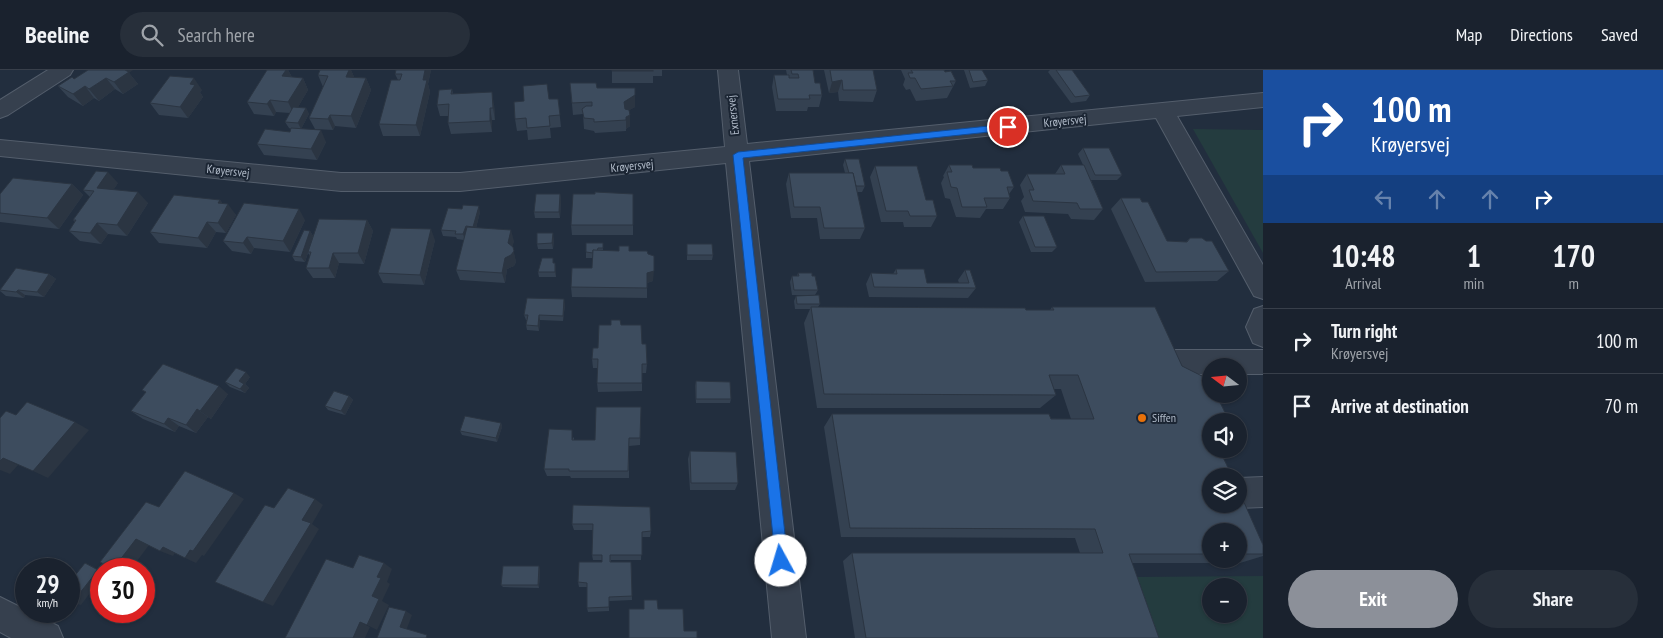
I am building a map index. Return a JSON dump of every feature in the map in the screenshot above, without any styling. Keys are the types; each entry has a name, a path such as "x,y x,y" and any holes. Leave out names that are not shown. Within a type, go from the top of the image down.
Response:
{"street":[{"path":"0,110 63,70"},
{"name":"Exnersvej","path":"728,70 789,638"},
{"name":"Krøyersvej","path":"0,148 341,182 460,182 1263,100"},
{"path":"1163,111 1263,288"},
{"path":"1263,317 1259,327 1263,335"},
{"path":"1176,362 1263,362"},
{"path":"1247,492 1263,492"},
{"path":"0,614 46,638"}],"green space":[{"path":"1193,129 1263,130 1263,253"},
{"path":"1263,576 1263,638 1156,638 1134,577"}],"building":[{"path":"88,70 125,70 129,72 114,82 106,78 89,89 85,86 73,94 58,86"},
{"path":"267,70 286,70 282,76 303,78 288,102 270,100 267,104 247,102"},
{"path":"320,70 349,70 346,77 366,78 351,116 330,115 328,119 309,118 328,76 318,75"},
{"path":"396,70 425,70 423,80 427,80 416,125 379,124 391,80 400,80 402,74 395,74"},
{"path":"653,70 653,71 612,71"},
{"path":"791,70 813,70 815,83 820,83 822,95 809,95 810,99 778,99 774,75 789,75 789,78 799,78 798,74 792,74"},
{"path":"830,70 873,70 877,90 843,90 842,80 832,82"},
{"path":"911,70 951,71 956,81 950,81 953,86 921,89 915,78 910,78 908,73 913,73"},
{"path":"969,70 982,70 988,80 973,82"},
{"path":"1056,70 1072,70 1090,95 1075,97"},
{"path":"170,76 194,78 190,84 195,85 180,107 150,103"},
{"path":"570,83 596,83 597,88 635,88 635,95 624,102 625,109 629,110 630,115 626,117 626,120 594,122 594,119 584,118 582,109 586,106 592,106 592,102 572,103"},
{"path":"547,84 549,99 558,99 560,115 549,116 550,126 527,128 526,118 515,119 514,102 524,101 523,86"},
{"path":"452,89 451,94 492,92 493,108 490,108 490,121 448,123 449,104 437,105 439,90"},
{"path":"293,107 306,108 298,123 285,122"},
{"path":"291,128 321,130 311,149 257,144 265,129 290,132"},
{"path":"1083,148 1109,148 1122,175 1095,175"},
{"path":"845,159 859,159 865,186 856,186 853,173 849,173"},
{"path":"949,165 972,165 973,168 1000,168 1001,171 1008,171 1014,187 1007,187 1010,198 984,198 987,207 962,207 957,188 951,187 947,172 952,172"},
{"path":"1061,165 1084,165 1103,209 1080,209 1077,203 1033,201 1029,190 1034,190 1027,174 1065,174"},
{"path":"875,166 917,166 926,200 933,200 937,216 910,216 908,211 886,211"},
{"path":"96,171 108,172 97,188 138,192 117,225 97,223 90,233 69,231 76,220 73,220 94,191 83,190"},
{"path":"789,173 853,173 865,228 824,228 820,207 794,207"},
{"path":"13,178 72,184 47,218 0,213 0,194"},
{"path":"595,192 633,194 633,225 571,225 573,194 595,194"},
{"path":"536,194 560,194 559,212 534,212"},
{"path":"174,195 220,200 218,203 228,204 218,223 207,222 198,238 150,232"},
{"path":"1121,198 1140,198 1142,202 1148,202 1167,241 1187,242 1190,238 1202,238 1206,241 1212,241 1229,271 1156,272"},
{"path":"244,203 299,209 283,241 247,237 243,243 223,241"},
{"path":"463,205 479,206 473,227 466,226 463,234 455,234 456,231 441,230 448,208 462,209"},
{"path":"1023,216 1044,216 1057,247 1035,247"},
{"path":"319,219 367,220 358,253 333,253 329,268 306,268 311,252 308,252"},
{"path":"467,227 511,230 508,243 513,247 514,251 505,258 502,273 456,270"},
{"path":"391,228 431,229 420,275 378,273"},
{"path":"304,230 310,231 301,257 292,256"},
{"path":"537,233 553,233 552,243 537,244"},
{"path":"586,243 603,243 603,248 598,248 597,251 593,250 593,253 586,252"},
{"path":"687,244 712,244 713,255 687,255"},
{"path":"619,246 629,246 629,251 647,251 648,254 654,256 654,271 647,273 647,288 571,287 572,268 592,268 593,250 619,251"},
{"path":"542,258 553,258 555,272 538,272"},
{"path":"16,268 49,274 37,292 0,290"},
{"path":"896,269 924,269 927,283 969,283 965,270 970,270 976,288 874,287 871,273 897,274"},
{"path":"798,273 812,273 812,276 815,276 818,290 794,290 792,276 799,276"},
{"path":"819,295 820,304 797,304 796,296"},
{"path":"527,298 564,299 563,316 539,315 538,326 526,325 528,315 524,315"},
{"path":"811,307 1025,308 1026,310 1054,310 1052,307 1155,307 1182,366 1202,376 1202,403 1220,403 1225,413 1202,413 1202,458 1223,458 1228,468 1202,468 1202,513 1247,513 1247,509 1263,545 1263,554 1247,554 1247,523 1202,523 1202,554 1129,554 1159,638 866,638 852,553 1103,553 1095,529 850,528 832,414 1049,414 1051,419 1094,419 1078,375 1049,375 1056,395 824,394"},
{"path":"611,320 620,320 621,325 641,325 642,344 646,344 647,364 642,364 642,383 597,383 598,359 592,359 593,348 598,348 599,325 611,325"},
{"path":"163,364 219,386 200,411 197,409 186,425 168,418 164,424 131,411 146,392 142,390"},
{"path":"236,368 246,372 239,381 244,384 240,389 225,382"},
{"path":"696,381 730,382 731,399 696,399"},
{"path":"334,391 349,396 341,411 325,406"},
{"path":"27,402 75,422 33,471 3,458 0,461 0,418 6,411 16,415"},
{"path":"596,407 641,407 640,438 629,438 628,471 544,469 549,429 572,430 572,440 595,440"},
{"path":"465,416 501,423 496,438 460,431"},
{"path":"690,451 736,452 738,483 691,483"},
{"path":"185,471 234,493 193,551 190,550 185,558 163,547 160,551 136,539 121,558 103,558 146,502 159,507"},
{"path":"288,488 315,499 302,520 311,523 263,602 215,582 265,505 274,508"},
{"path":"573,505 650,507 651,531 642,532 642,555 610,555 610,562 631,562 632,596 609,597 609,607 587,608 587,583 578,582 579,562 602,562 602,555 592,555 593,524 572,524"},
{"path":"359,555 384,563 377,577 381,578 372,596 379,599 367,625 360,622 353,638 285,638 326,559 353,568"},
{"path":"85,563 90,566 90,580 80,593 80,569"},
{"path":"503,566 539,566 538,585 501,585"},
{"path":"644,600 657,600 658,609 683,609 684,631 697,631 697,638 629,638 629,609 644,609"},
{"path":"389,607 406,611 400,627 427,635 426,638 377,638"}],"place":[{"name":"Siffen","path":"1142,418"}],"route":[{"path":"781,561 738,155 1008,127"}]}
